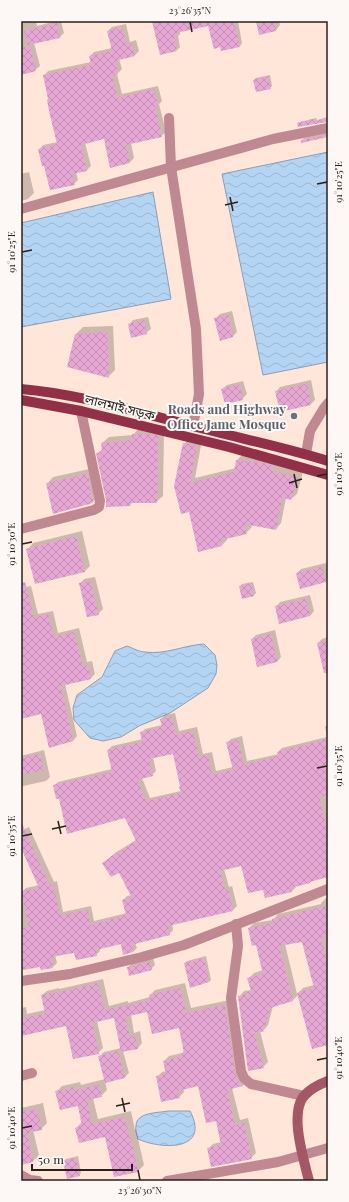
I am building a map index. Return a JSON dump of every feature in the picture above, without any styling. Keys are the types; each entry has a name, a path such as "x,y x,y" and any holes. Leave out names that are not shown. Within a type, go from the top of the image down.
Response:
{"main road":[{"name":"লালমাই সড়ক","path":"21,389 44,391 99,401 328,461"},
{"name":"লালমাই সড়ক","path":"21,400 81,410 229,447 328,475"}],"street":[{"path":"169,118 172,167 196,329 199,394 192,426"},
{"path":"21,209 273,139 328,128"},
{"path":"306,454 310,431 328,403"},
{"path":"21,529 94,510 99,507 100,501 81,410"},
{"path":"21,981 70,974 142,957 184,945 328,889"},
{"path":"236,924 238,946 231,998 241,1071 244,1078 251,1084 304,1096"},
{"path":"21,1076 32,1073"},
{"path":"309,1181 301,1155 297,1114 304,1096 319,1084 328,1080"},
{"path":"167,1181 278,1162 328,1148"},
{"path":"21,1175 30,1180 38,1181"}],"water":[{"path":"328,152 328,362 263,375 222,174"},
{"path":"153,192 171,299 21,327 21,223"},
{"path":"204,644 215,655 217,665 216,674 208,688 170,713 139,726 121,737 103,741 90,738 74,720 73,708 77,695 102,677 115,651 127,646 138,651 152,653"},
{"path":"168,1111 190,1111 195,1124 194,1134 189,1140 181,1144 171,1146 148,1143 138,1139 136,1128 137,1121 140,1118 148,1114"}],"building":[{"path":"152,21 234,21 240,47 221,51 220,47 214,49 208,26 176,33 177,38 174,39 177,51 160,55"},
{"path":"256,21 274,21 276,31 259,35"},
{"path":"57,23 60,38 28,45 24,31"},
{"path":"122,27 126,45 132,44 135,56 115,61 118,74 112,76 118,98 154,89 158,106 155,107 162,137 126,145 130,163 110,168 104,139 81,145 87,171 72,174 75,185 50,190 38,149 57,144 49,111 43,75 91,65 89,56 112,51 107,31"},
{"path":"30,46 36,71 21,75 21,48"},
{"path":"268,76 271,89 256,92 253,80"},
{"path":"327,118 327,122 298,127 297,123 314,119 315,121"},
{"path":"328,135 328,137 301,143 301,140"},
{"path":"228,315 233,337 220,341 214,318"},
{"path":"144,320 147,334 131,338 128,324"},
{"path":"107,332 109,378 67,367 75,334"},
{"path":"239,384 243,400 225,404 221,389"},
{"path":"307,384 311,405 280,412 275,391"},
{"path":"132,434 148,434 158,436 157,503 130,503 130,506 106,507 106,500 96,453 102,452 101,443 132,440"},
{"path":"183,443 197,446 190,483 234,472 236,460 263,463 274,466 273,471 298,478 291,500 282,498 276,530 245,524 247,534 221,540 222,546 198,552 189,512 181,514 174,486"},
{"path":"88,474 93,503 53,514 46,483"},
{"path":"76,536 85,572 35,584 26,549"},
{"path":"322,567 326,582 300,589 296,573"},
{"path":"90,581 99,615 87,617 79,583"},
{"path":"25,582 34,618 48,614 54,637 74,632 83,666 88,665 91,679 61,686 73,741 49,748 41,714 21,719 21,583"},
{"path":"251,583 254,596 242,599 239,586"},
{"path":"306,599 310,616 279,624 275,606"},
{"path":"271,634 277,662 257,667 251,639"},
{"path":"328,640 328,673 324,673 317,643"},
{"path":"171,717 176,735 193,731 199,757 208,755 212,775 233,770 226,742 238,740 244,765 278,756 277,752 328,739 328,795 319,797 327,830 328,829 328,877 291,888 292,892 265,898 263,890 248,893 241,866 220,871 225,890 228,890 233,911 168,926 170,935 131,945 133,952 123,955 121,944 96,950 97,956 76,960 74,953 51,957 53,968 41,970 40,967 23,970 21,957 21,928 29,927 21,891 39,888 21,848 21,821 49,885 53,885 60,915 87,910 91,925 126,915 122,900 132,898 119,873 111,877 102,863 136,841 125,818 67,834 59,799 56,799 53,785 112,772 107,750 142,742 140,732 162,727 160,719","holes":["173,754 181,793 146,801 137,780 153,776 149,759"]},
{"path":"40,754 44,770 21,775 21,758"},
{"path":"328,906 328,937 321,938 328,964 328,1045 312,1049 297,993 314,988 302,942 279,946 293,1001 270,1008 263,1032 254,1032 264,1068 248,1071 238,996 248,994 247,992 251,991 247,978 263,974 256,945 252,946 248,928 273,923 272,919"},
{"path":"204,958 209,982 190,988 184,963"},
{"path":"150,962 152,970 129,976 127,967"},
{"path":"98,983 104,1010 150,1000 149,995 180,988 186,1013 225,1005 235,1072 238,1081 243,1086 227,1090 235,1125 244,1123 252,1159 211,1167 207,1148 221,1145 216,1121 206,1123 198,1086 178,1091 180,1098 161,1102 156,1076 166,1074 163,1061 180,1057 180,1054 184,1053 179,1028 152,1034 147,1012 125,1017 130,1037 135,1036 138,1049 121,1052 114,1018 92,1023 99,1054 73,1059 66,1026 21,1036 21,1018 45,1014 41,995"},
{"path":"118,1051 125,1078 105,1083 98,1056"},
{"path":"99,1085 102,1097 87,1100 92,1124 125,1117 138,1172 114,1177 105,1137 79,1143 75,1128 82,1126 78,1106 60,1110 55,1091 75,1087 75,1090"},
{"path":"37,1109 42,1130 27,1133 33,1162 21,1165 21,1112"},
{"path":"76,1158 80,1176 67,1179 63,1161"}],"place":[{"name":"Roads and Highway Office Jame Mosque","path":"294,416"}]}
